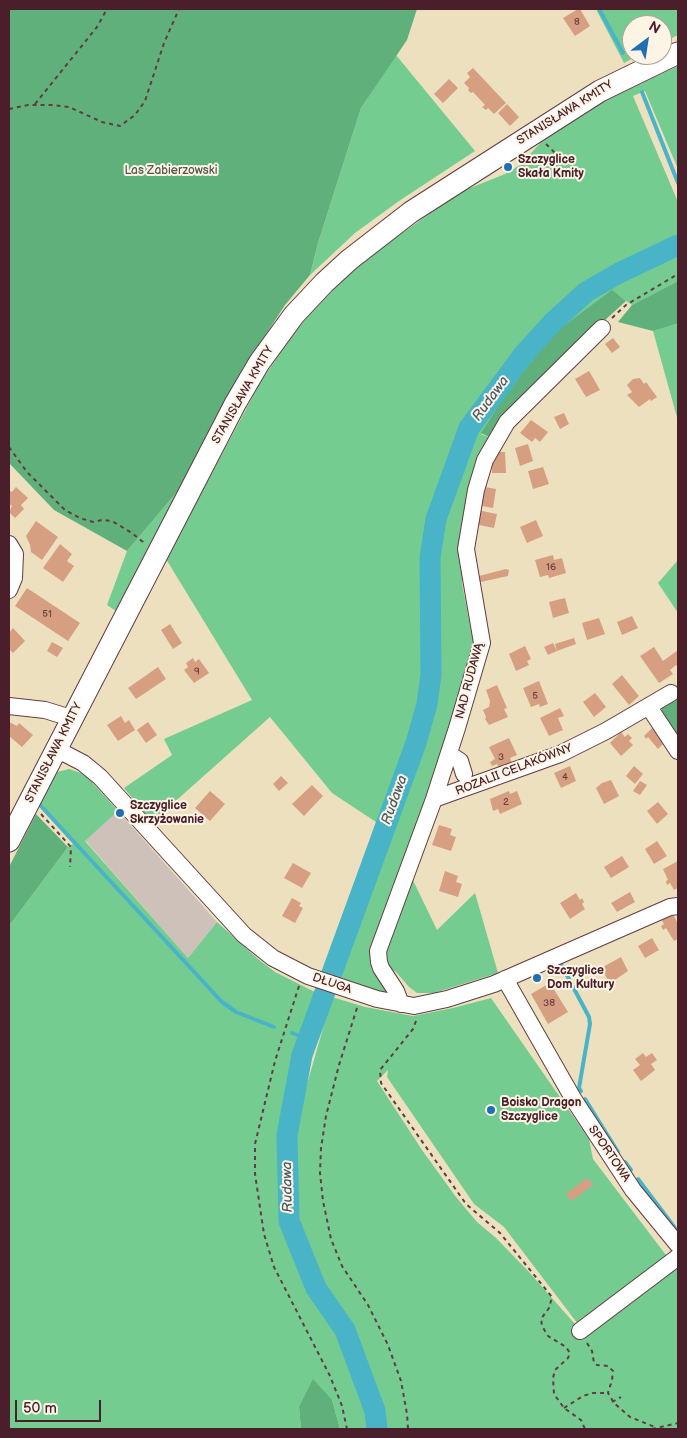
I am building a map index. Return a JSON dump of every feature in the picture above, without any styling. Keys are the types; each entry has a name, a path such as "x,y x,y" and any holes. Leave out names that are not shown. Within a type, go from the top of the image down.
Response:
{"main road":[{"name":"STANISŁAWA KMITY","path":"9,841 71,718 247,384 274,342 312,296 362,248 447,188 600,91 678,53"}],"street":[{"name":"NAD RUDAWĄ","path":"407,1005 381,968 378,951 434,799 482,643 466,549 476,490 485,460 507,422 602,328"},
{"path":"9,544 15,554 14,578 9,590"},
{"name":"ROZALII CELAKÓWNY","path":"434,799 560,754 606,731 671,693"},
{"path":"9,706 45,710 71,718"},
{"path":"649,706 678,751"},
{"name":"DŁUGA","path":"56,749 83,763 100,777 244,935 304,979 355,996 407,1005 447,999 504,979 581,944 670,907 678,906"},
{"path":"449,754 460,762 464,774"},
{"name":"SPORTOWA","path":"504,979 596,1135 633,1190 678,1245"},
{"path":"580,1331 678,1257"}],"path":[{"path":"34,105 97,27 107,9"},
{"path":"9,109 34,105 69,107 102,122 120,126 135,115 145,101 164,43 179,9"},
{"path":"602,328 626,305 678,274"},
{"path":"9,447 27,472 65,510 93,522 102,520 112,521 143,542 145,549"},
{"path":"29,802 71,847 70,868"},
{"path":"304,979 275,1061 255,1144 255,1174 264,1234 274,1267 330,1376 342,1406 347,1429"},
{"path":"355,996 326,1116 321,1148 321,1182 331,1240 342,1266 368,1305 388,1345 401,1381 408,1429"},
{"path":"407,1005 416,1022 413,1029 380,1070 382,1083 466,1204 500,1233 552,1297 541,1322 548,1336 569,1349 569,1355 558,1367 553,1378 554,1394 564,1408 581,1420 585,1429"},
{"path":"580,1331 592,1351 594,1363 608,1366 613,1371 608,1393 612,1402 630,1417 655,1427"},
{"path":"564,1408 582,1396 593,1393 608,1393"},
{"path":"612,1402 621,1397"},
{"path":"652,1429 678,1423"}],"shaded area":[{"path":"118,811 217,922 188,958 85,840"}],"green space":[{"name":"Las Zabierzowski","path":"9,9 417,9 407,40 361,108 318,243 310,275 285,305 237,379 182,486 127,551 54,510 9,463"},
{"path":"599,9 678,9 678,35 672,38 672,15 622,15 622,59 597,11"},
{"path":"396,55 475,151 399,201 355,233 310,275 318,243 361,108"},
{"path":"678,66 678,169 645,91 633,96 678,202 678,281 632,305 612,291 481,434 491,438 463,545 462,583 473,642 466,681 375,947 388,989 384,993 343,981 324,972 376,822 332,793 270,717 152,822 124,788 172,755 164,739 252,700 166,559 260,383 288,341 309,315 342,281 373,254 465,190 505,174 520,165 545,138 610,98"},
{"path":"678,281 678,323 653,331 618,322 632,305"},
{"path":"612,290 626,301 593,331 491,438 481,433 504,397 553,334"},
{"path":"678,323 678,421 653,331"},
{"path":"182,486 116,611 107,605 127,551"},
{"path":"678,560 678,613 658,583"},
{"path":"678,690 678,744 662,717 662,706"},
{"path":"69,769 81,773 90,780 118,811 85,841 188,958 217,922 275,972 319,994 296,1068 282,1130 280,1162 285,1219 291,1247 301,1272 339,1332 355,1364 372,1429 340,1429 332,1400 299,1407 301,1429 9,1429 9,926 68,847 73,844 39,806 57,772"},
{"path":"36,814 68,847 9,926 9,867"},
{"path":"410,874 437,930 475,893 498,973 434,993 417,993 396,972 385,965 384,947"},
{"path":"332,997 365,1007 413,1016 491,998 589,1139 593,1159 669,1259 581,1328 504,1227 474,1204 387,1077 388,1070 377,1081 422,1150 456,1197 477,1222 496,1238 529,1272 582,1332 678,1265 678,1429 385,1429 366,1358 348,1325 323,1287 312,1263 294,1208 292,1164 295,1126"},
{"path":"313,1379 332,1400 340,1429 301,1429 299,1407"}],"building":[{"path":"580,9 590,26 575,36 563,18"},
{"path":"473,68 506,103 494,114 488,108 486,110 482,107 485,105 473,92 471,93 468,90 469,88 464,83 470,77 467,73"},
{"path":"449,79 458,88 443,103 434,94"},
{"path":"507,104 519,117 510,126 498,113"},
{"path":"613,338 620,347 612,353 605,344"},
{"path":"589,371 600,390 586,397 575,379"},
{"path":"640,378 644,384 646,382 657,397 651,401 650,399 639,407 627,395 632,392 627,385 633,379"},
{"path":"564,413 569,424 560,429 554,417"},
{"path":"531,420 548,432 540,442 535,438 532,442 520,433"},
{"path":"528,444 533,461 520,466 515,448"},
{"path":"497,452 505,452 506,473 492,473 492,456"},
{"path":"543,467 549,484 533,489 528,471"},
{"path":"16,487 28,498 21,505 24,509 15,518 9,512 12,506 9,504 9,490 12,492"},
{"path":"485,487 496,489 493,508 482,506"},
{"path":"477,510 497,514 494,528 474,524"},
{"path":"536,520 543,536 527,543 520,527"},
{"path":"36,521 58,537 42,560 31,552 26,536"},
{"path":"60,544 72,554 67,561 74,566 63,582 43,568"},
{"path":"553,555 554,560 562,558 566,573 549,578 548,575 540,577 535,560"},
{"path":"506,569 509,570 508,576 476,583 475,577"},
{"path":"27,588 80,623 68,641 15,606"},
{"path":"565,598 569,613 553,618 549,602"},
{"path":"632,616 638,628 622,635 617,622"},
{"path":"599,618 605,634 587,640 582,623"},
{"path":"170,624 182,643 173,649 161,630"},
{"path":"13,628 25,641 13,653 9,649 9,633"},
{"path":"574,638 576,644 557,651 555,644"},
{"path":"52,642 63,648 57,657 47,651"},
{"path":"553,643 557,651 548,655 544,647"},
{"path":"525,646 531,659 527,661 529,665 516,671 509,654"},
{"path":"654,647 663,661 678,650 678,668 676,665 670,670 673,674 659,683 640,656"},
{"path":"193,658 195,662 199,659 209,673 194,683 184,670 188,667 186,663"},
{"path":"158,667 166,679 136,699 128,688"},
{"path":"622,675 639,696 629,705 612,684"},
{"path":"539,681 548,704 540,707 539,704 531,707 523,688"},
{"path":"497,685 507,708 504,709 508,717 489,725 483,710 489,707 490,701 486,690"},
{"path":"595,693 606,707 594,717 583,702"},
{"path":"560,708 564,716 558,718 563,730 549,736 540,718"},
{"path":"121,716 125,723 129,720 135,730 118,741 107,725"},
{"path":"9,722 17,726 19,723 33,735 22,747 9,736"},
{"path":"148,722 157,735 146,743 137,730"},
{"path":"654,726 666,741 658,749 648,737 646,739 644,736"},
{"path":"621,732 625,737 628,734 632,738 629,741 633,745 621,756 610,743"},
{"path":"509,738 517,755 510,758 513,765 501,771 497,764 492,766 490,762 495,759 489,747"},
{"path":"570,766 576,781 561,788 554,773"},
{"path":"634,766 643,774 635,784 626,776"},
{"path":"281,776 288,783 279,791 273,784"},
{"path":"611,780 619,796 604,804 596,788 602,783"},
{"path":"640,781 647,785 640,795 633,791"},
{"path":"312,785 323,796 304,816 292,804"},
{"path":"210,791 225,804 210,821 195,808"},
{"path":"509,791 510,794 517,791 522,804 500,814 498,809 493,811 490,799"},
{"path":"658,802 668,814 657,824 647,811"},
{"path":"439,825 452,829 450,835 456,837 451,851 432,845"},
{"path":"657,841 667,856 654,864 645,849"},
{"path":"622,856 629,867 611,878 604,867"},
{"path":"678,861 678,888 674,890 670,883 667,885 666,881 668,880 663,869"},
{"path":"293,863 311,873 302,888 284,878"},
{"path":"445,871 458,876 456,882 462,884 458,897 439,891"},
{"path":"630,892 635,902 617,912 611,903"},
{"path":"576,893 580,900 582,898 584,902 582,904 585,909 570,919 560,903"},
{"path":"292,898 301,903 299,906 303,908 295,923 282,916"},
{"path":"671,910 678,924 678,939 674,941 666,928 663,930 661,926 664,924 660,917"},
{"path":"652,938 659,950 645,958 638,946"},
{"path":"621,957 628,971 612,982 609,982 601,968"},
{"path":"550,983 568,1012 548,1024 531,994"},
{"path":"643,1053 646,1057 652,1053 657,1060 651,1064 655,1070 641,1081 633,1070 640,1065 635,1059"},
{"path":"587,1178 593,1185 571,1201 566,1194"}],"waterway":[{"path":"599,9 622,51"},
{"path":"642,92 678,183"},
{"name":"Rudawa","path":"377,1429 375,1411 345,1330 316,1288 289,1221 287,1135 302,1055 416,743 427,704 431,675 430,558 436,519 469,428 524,354 553,322 586,292 619,273 678,245"},
{"path":"40,805 222,1002 236,1012 274,1027"},
{"path":"561,964 589,1017 590,1024 579,1088 581,1091"},
{"path":"292,1033 308,1039"},
{"path":"585,1099 618,1152"},
{"path":"625,1162 631,1170"},
{"path":"638,1179 678,1232"}],"place":[{"name":"Szczyglice Skała Kmity","path":"508,167"},
{"name":"Szczyglice Skrzyżowanie","path":"120,813"},
{"name":"Szczyglice Dom Kultury","path":"537,978"},
{"name":"Boisko Dragon Szczyglice","path":"491,1110"}]}
